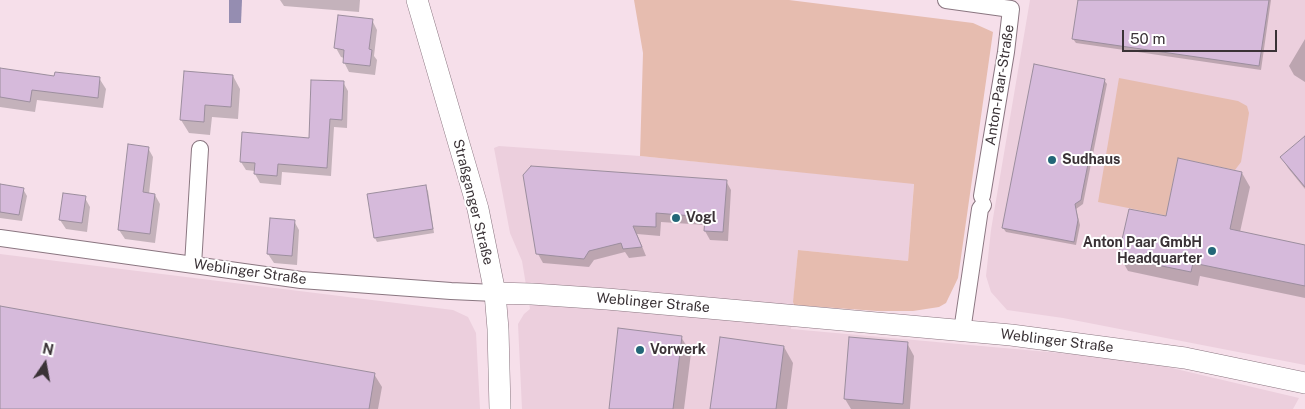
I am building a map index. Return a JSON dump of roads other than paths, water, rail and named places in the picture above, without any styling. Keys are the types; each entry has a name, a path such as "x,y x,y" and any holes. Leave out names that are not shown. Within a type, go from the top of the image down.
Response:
{"street":[{"name":"Straßganger Straße","path":"417,0 478,209 495,293 500,409"},
{"name":"Anton-Paar-Straße","path":"946,0 1011,9 1006,52 962,331"},
{"path":"193,265 200,149"},
{"name":"Weblinger Straße","path":"0,238 300,280 451,292 532,294 607,299 1068,342 1185,358 1305,383"}],"place":[{"name":"Sudhaus","path":"1052,160"},
{"name":"Vogl","path":"676,218"},
{"name":"Anton Paar GmbH Headquarter","path":"1212,251"},
{"name":"Vorwerk","path":"640,350"}]}
